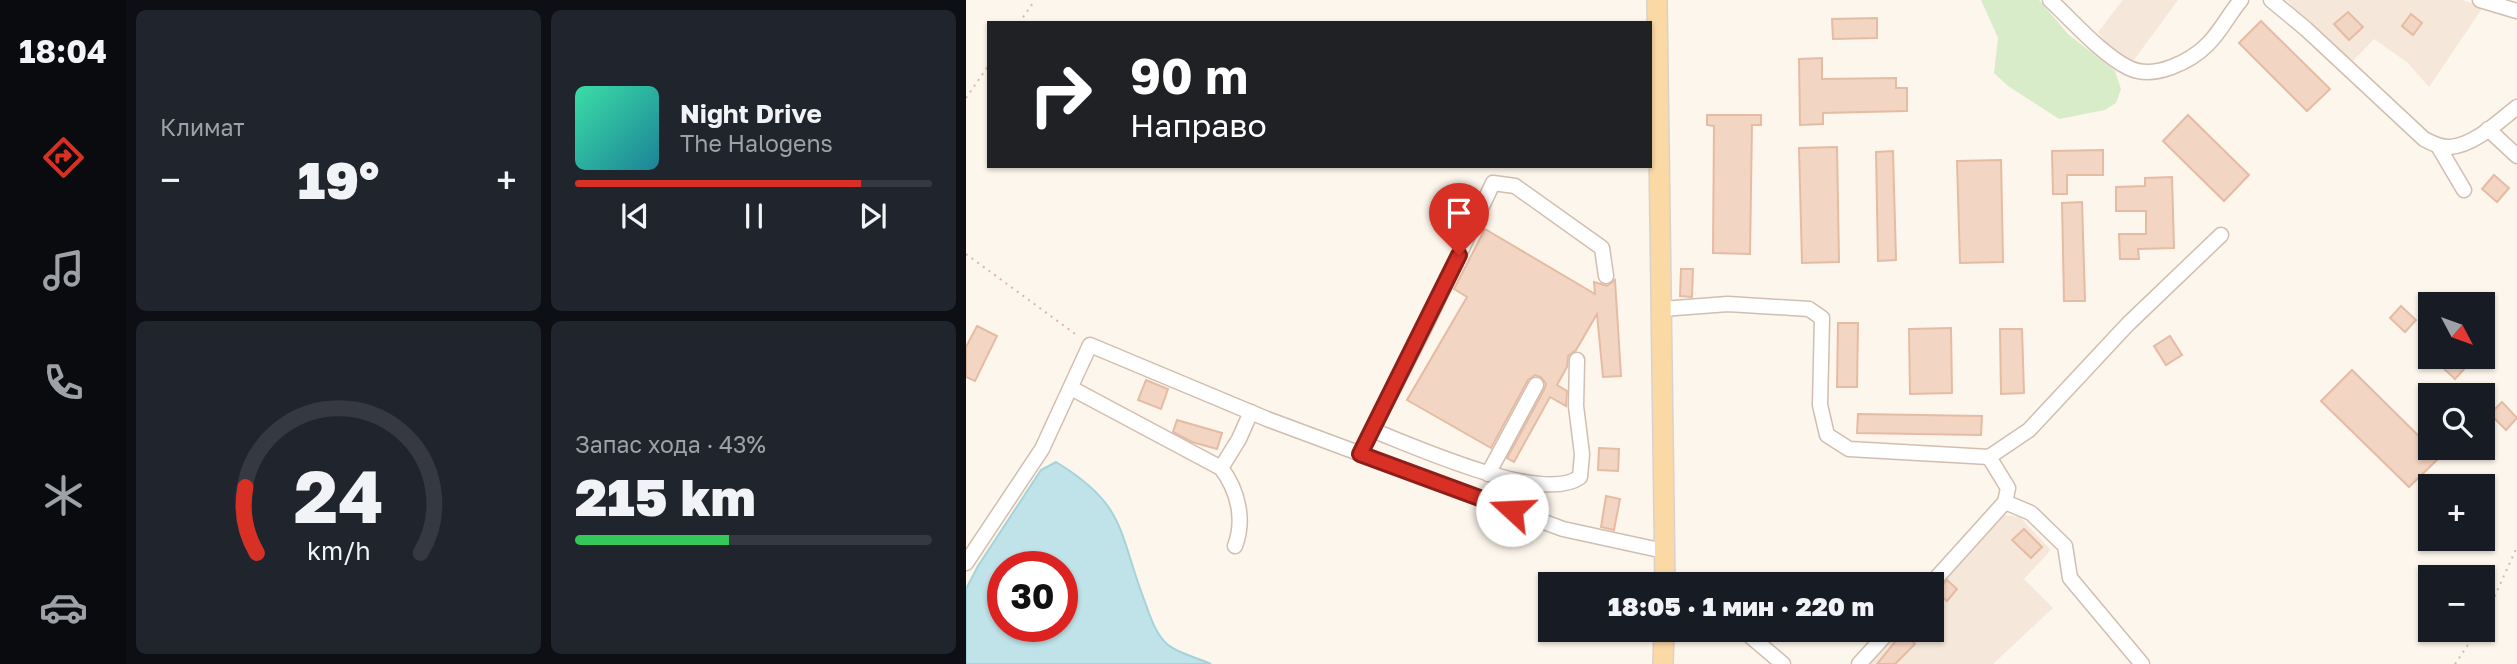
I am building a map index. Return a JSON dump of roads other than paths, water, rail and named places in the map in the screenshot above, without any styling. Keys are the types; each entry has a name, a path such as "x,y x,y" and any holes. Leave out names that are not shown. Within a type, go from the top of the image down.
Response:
{"main road":[{"path":"1657,0 1663,526 1668,572"},
{"path":"1662,664 1663,642"}],"street":[{"path":"2050,0 2113,57 2129,68 2142,72 2160,70 2183,62 2201,50 2241,0"},
{"path":"2271,0 2424,139 2438,146 2451,147 2488,129 2517,107"},
{"path":"2480,0 2517,10"},
{"path":"2488,129 2517,156"},
{"path":"2438,146 2464,190"},
{"path":"1360,454 1425,327 1493,183 1515,186 1602,248 1606,276"},
{"path":"1662,309 1728,304 1809,309 1822,318 1820,405 1827,435 1849,449 1989,457 2029,430 2128,324 2221,235"},
{"path":"966,563 1042,449 1090,345 1251,412 1563,529 1664,551"},
{"path":"1373,430 1488,474 1532,483 1572,483 1580,477 1582,454 1576,406 1577,360"},
{"path":"1488,474 1536,384"},
{"path":"1071,388 1221,468 1228,478 1241,516 1236,546"},
{"path":"1221,468 1240,439 1251,412"},
{"path":"1942,572 2005,502 2008,488 1989,457"},
{"path":"2005,502 2031,513 2065,546 2070,578 2142,664"},
{"path":"1757,642 1783,664"},
{"path":"1859,664 1879,642"}],"water":[{"path":"1056,462 1096,492 1117,522 1159,635 1176,650 1211,664 966,664 966,589 987,552 987,642 1078,642 1078,551 988,551 1041,470"}]}
